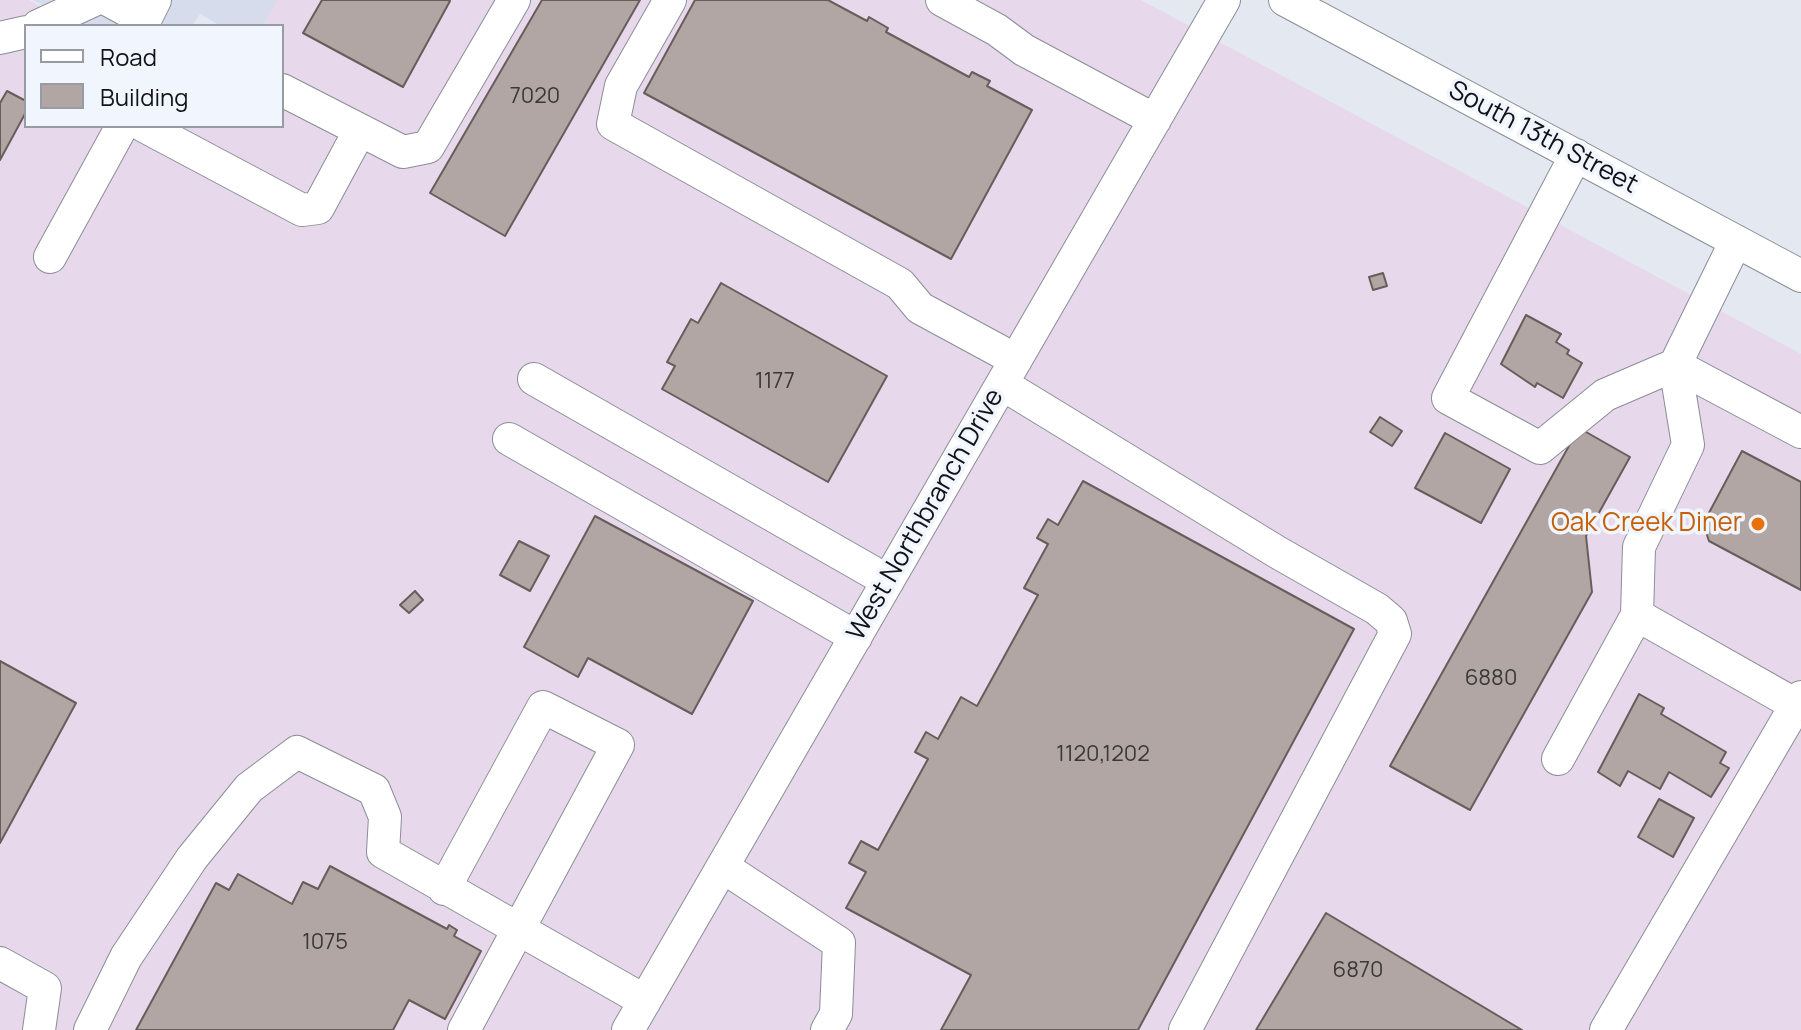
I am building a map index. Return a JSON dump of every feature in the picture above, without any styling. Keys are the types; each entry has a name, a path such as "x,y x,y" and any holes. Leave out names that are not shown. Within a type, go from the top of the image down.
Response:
{"street":[{"path":"42,24 94,0"},
{"path":"108,0 152,15"},
{"path":"284,91 403,152 428,147 514,0"},
{"path":"670,0 621,86 613,124 900,284 920,308 1009,372 1277,552 1377,609 1391,621 1395,634 1185,1030"},
{"path":"942,0 997,30 1024,50 1155,120"},
{"name":"West Northbranch Drive","path":"628,1030 1224,0"},
{"name":"South 13th Street","path":"1285,0 1801,276"},
{"path":"0,38 24,32"},
{"path":"50,257 121,128"},
{"path":"148,128 302,210 318,208 360,130"},
{"path":"1576,155 1448,398 1540,448 1605,395 1675,365"},
{"path":"1558,759 1637,615 1639,547 1688,445 1675,365 1736,241"},
{"path":"1675,365 1801,432"},
{"path":"534,379 888,581"},
{"path":"509,439 856,637"},
{"path":"1606,1030 1799,701 1637,615"},
{"path":"444,889 543,707 618,745 464,1030"},
{"path":"90,1030 126,957 192,858 249,788 297,752 374,790 385,817 383,852 645,1001"},
{"path":"723,867 839,943 836,1014 827,1030"},
{"path":"0,963 45,988 39,1030"}],"shaded area":[{"path":"0,0 29,0 73,24 24,24 24,128 284,128 284,24 264,24 278,0 1141,0 1801,354 1801,1030 0,1030"},
{"path":"33,0 278,0 264,24 218,24 200,14 193,24 78,24"}],"building":[{"path":"322,0 450,1 403,87 303,33"},
{"path":"542,0 640,0 505,236 430,193"},
{"path":"695,0 828,0 867,21 869,17 888,28 886,32 969,77 972,72 990,81 987,86 1032,110 951,259 644,93"},
{"path":"7,91 24,100 24,116 0,160 0,103"},
{"path":"1383,273 1387,286 1373,290 1369,277"},
{"path":"721,283 887,376 828,482 662,389 675,366 667,362 691,319 698,323"},
{"path":"1526,315 1561,334 1556,342 1569,350 1567,354 1582,363 1563,398 1537,383 1535,387 1501,364"},
{"path":"1380,417 1402,431 1392,446 1370,432"},
{"path":"1579,428 1630,457 1586,536 1592,592 1470,810 1390,766"},
{"path":"1445,433 1510,469 1481,523 1415,488"},
{"path":"1742,451 1801,482 1801,590 1709,541 1703,524"},
{"path":"1083,481 1354,629 1138,1030 941,1030 971,975 846,908 866,872 849,863 861,841 878,850 928,759 915,752 926,732 938,739 961,697 977,706 1038,595 1024,588 1048,544 1037,538 1048,519 1058,525"},
{"path":"595,516 753,601 692,714 588,658 578,677 524,647"},
{"path":"519,541 549,556 530,591 500,575"},
{"path":"415,591 423,600 409,613 400,605"},
{"path":"0,661 76,703 0,843"},
{"path":"1639,694 1664,708 1661,714 1726,752 1720,763 1729,768 1711,797 1669,772 1660,789 1628,771 1620,786 1598,772"},
{"path":"1659,799 1694,818 1673,857 1638,837"},
{"path":"330,866 447,929 449,925 457,930 454,936 481,951 445,1019 409,1000 393,1030 136,1030 216,883 229,890 238,874 292,904 303,882 318,889"},
{"path":"1326,913 1522,1030 1256,1030"}],"place":[{"name":"Oak Creek Diner","path":"1758,524"}]}
